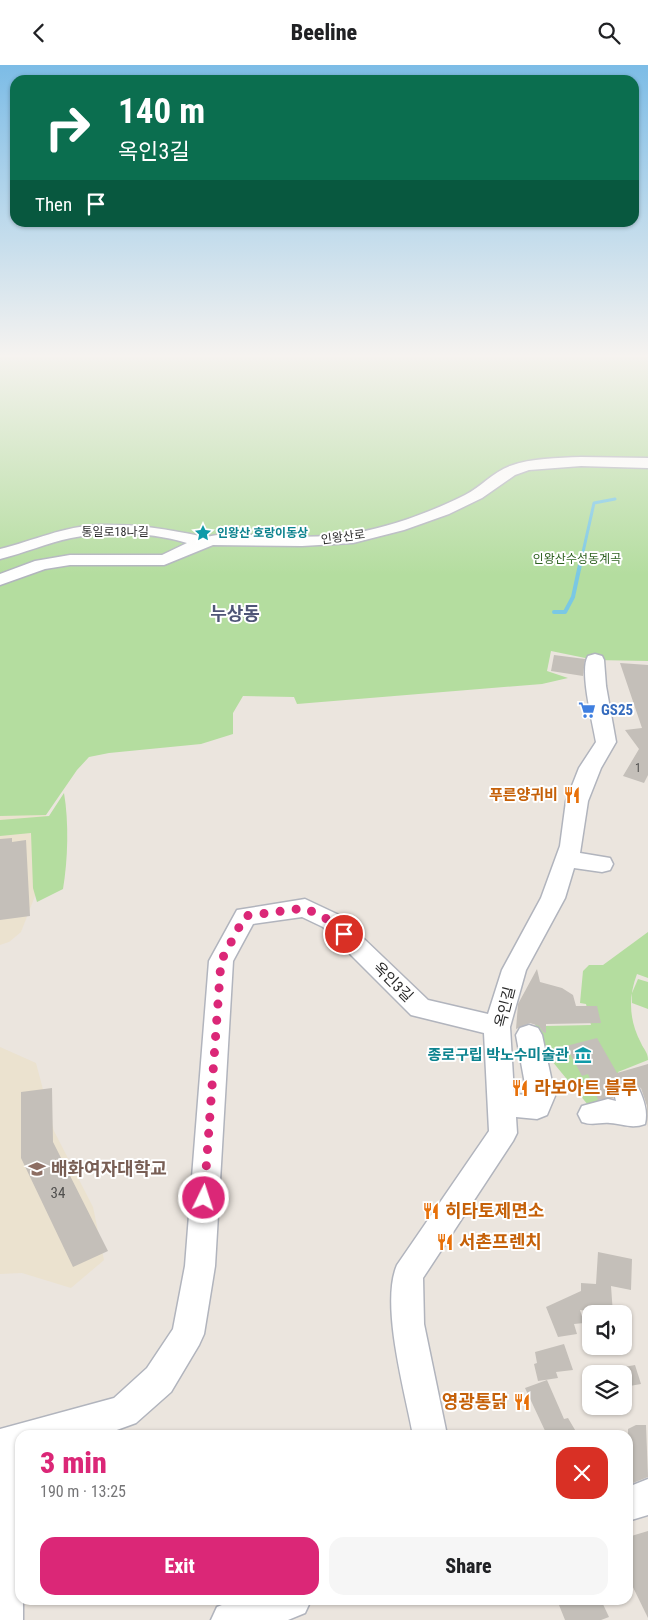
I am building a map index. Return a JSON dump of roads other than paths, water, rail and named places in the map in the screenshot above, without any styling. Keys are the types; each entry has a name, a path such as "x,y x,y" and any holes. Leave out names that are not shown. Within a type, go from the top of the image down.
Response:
{"street":[{"name":"인왕산로","path":"0,580 42,565 70,560 164,560 177,556 201,542 220,539 298,541 353,537 389,529 437,513 473,497 516,469 539,464 612,461 648,463"},
{"name":"통일로18나길","path":"0,554 68,533 86,530 146,531 180,536 201,542"},
{"name":"옥인길","path":"429,1430 408,1324 408,1275 503,1133 497,1027 514,970 553,898 571,846 577,801 590,768 606,742 596,686 595,660"},
{"path":"566,859 602,864"},
{"name":"옥인3길","path":"59,1430 92,1422 124,1411 159,1380 188,1334 200,1266 221,961 245,916 305,908 331,921 420,1009 472,1019 497,1027"},
{"path":"502,1105 537,1107 542,1096 529,1035"},
{"path":"592,1114 608,1111 635,1116 629,1097"},
{"path":"633,1502 648,1497"},
{"path":"4,1620 15,1509"},
{"path":"230,1620 276,1605"}],"waterway":[{"path":"581,561 594,503 615,499"},
{"path":"554,612 565,612 573,597 581,560"}],"place":[{"name":"인왕산 호랑이동상","path":"203,533"},
{"name":"GS25","path":"587,710"},
{"name":"푸른양귀비","path":"572,795"},
{"name":"종로구립 박노수미술관","path":"583,1055"},
{"name":"라보아트 블루","path":"520,1088"},
{"name":"배화여자대학교","path":"37,1169"},
{"name":"히타토제면소","path":"431,1211"},
{"name":"서촌프렌치","path":"445,1242"},
{"name":"영광통닭","path":"522,1402"}],"district":[{"name":"누상동","path":"235,614"}],"park label":[{"name":"인왕산수성동계곡","path":"577,559"}]}
